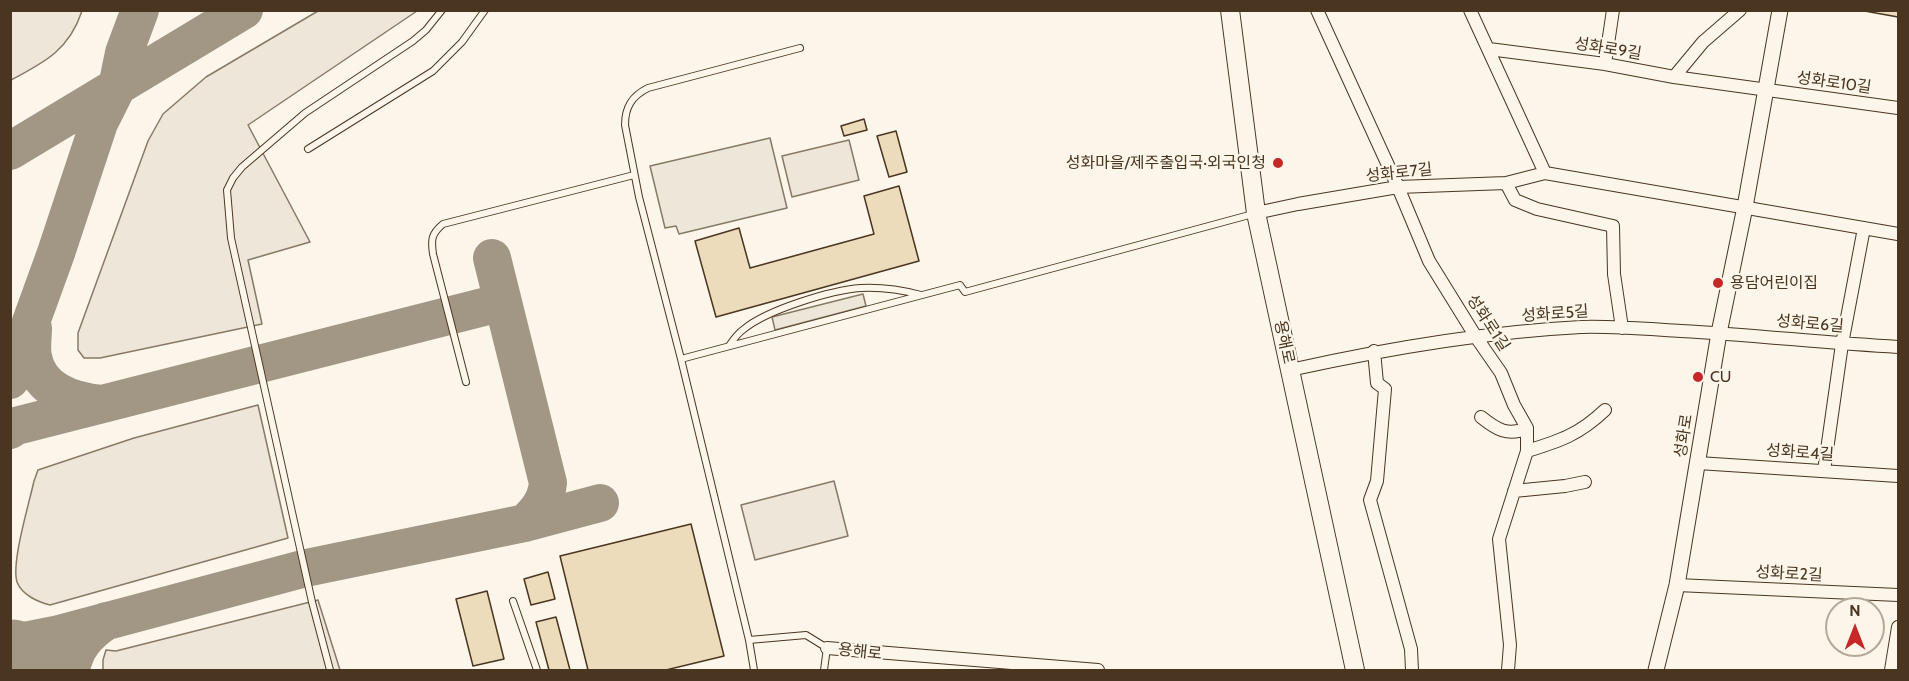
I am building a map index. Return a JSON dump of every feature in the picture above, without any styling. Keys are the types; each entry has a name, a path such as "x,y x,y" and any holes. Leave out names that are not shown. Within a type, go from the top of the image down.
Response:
{"main road":[{"name":"용해로","path":"1230,10 1256,213 1355,670"}],"street":[{"name":"성화로1길","path":"1317,10 1398,187 1429,261 1501,373 1514,405 1527,428 1527,451 1499,539 1510,645 1508,670"},
{"path":"1470,10 1545,173"},
{"path":"1605,64 1613,10"},
{"path":"1674,77 1703,42 1740,10"},
{"name":"성화로","path":"1656,670 1677,585 1719,333 1745,207 1780,10"},
{"name":"성화로9길","path":"1489,49 1605,64 1765,90"},
{"name":"성화로10길","path":"1765,90 1899,108"},
{"name":"성화로7길","path":"1256,213 1398,187 1506,183 1545,173 1745,207"},
{"path":"1506,183 1515,200 1537,209 1612,226 1614,274 1622,327"},
{"path":"1745,207 1899,234"},
{"path":"1824,471 1842,344 1864,228"},
{"name":"성화로5길","path":"1290,370 1374,351 1476,337 1582,327 1719,333"},
{"name":"성화로6길","path":"1719,333 1899,347"},
{"path":"1374,351 1377,382 1385,389 1377,481 1370,500 1411,649 1412,670"},
{"path":"1527,451 1563,440 1588,426 1605,410"},
{"path":"1480,417 1496,429 1516,434 1527,428"},
{"name":"성화로4길","path":"1698,463 1899,476"},
{"path":"1514,491 1585,482"},
{"name":"성화로2길","path":"1677,585 1899,595"},
{"path":"1891,670 1899,627"},
{"name":"용해로","path":"827,648 1098,670"}],"lane":[{"path":"330,670 312,602 231,238 227,190 233,178 264,147 305,113 413,41 426,30 442,10"},
{"path":"308,149 432,71 462,42 485,10"},
{"path":"754,670 749,640 634,174 625,113 630,101 638,93 648,88 800,48"},
{"path":"466,382 431,240 435,231 443,224 634,174"},
{"path":"681,359 960,285 965,292 1256,213"},
{"path":"728,347 742,330 761,317 847,290 885,288 922,295"},
{"path":"513,601 537,670"},
{"name":"용해로","path":"749,640 806,635 827,648"},
{"path":"824,670 827,648"}],"shaded area":[{"path":"11,10 82,11 77,24 63,45 45,61 11,80"},
{"path":"318,11 417,11 248,125 310,242 248,260 262,324 100,358 84,358 78,350 78,333 148,141 163,114 206,77"},
{"path":"770,138 787,208 679,234 676,226 665,228 650,166"},
{"path":"849,140 859,180 792,197 782,156"},
{"path":"863,294 866,306 775,330 772,317"},
{"path":"258,405 288,538 50,605 31,597 19,587 16,573 18,548 38,470 134,438"},
{"path":"834,481 848,536 755,560 741,505"},
{"path":"318,600 340,670 103,670 106,650 116,651"}],"building":[{"path":"1859,10 1898,10 1898,17"},
{"path":"864,119 867,130 844,136 841,126"},
{"path":"896,131 907,172 889,177 877,136"},
{"path":"899,186 919,261 716,317 695,241 739,228 750,268 874,234 864,196"},
{"path":"691,524 724,656 666,670 588,670 560,556"},
{"path":"548,572 555,599 531,605 524,579"},
{"path":"487,591 504,659 473,666 456,599"},
{"path":"556,617 570,670 549,670 536,622"}],"taxiway":[{"path":"10,380 56,253 99,123 117,87 124,53 140,10"},
{"path":"10,151 244,10"},
{"path":"492,258 548,483 541,505 525,523"},
{"path":"10,430 16,426 503,302"},
{"path":"33,328 33,357 36,369 42,378 58,392 69,397 102,404"},
{"path":"10,644 55,635 306,568 525,523 600,503"},
{"path":"71,670 75,654 83,642 106,621"}],"runway":[{"path":"10,666 17,670"}],"place":[{"name":"성화마을/제주출입국·외국인청","path":"1278,163"},
{"name":"용담어린이집","path":"1718,283"},
{"name":"CU","path":"1698,377"}]}
